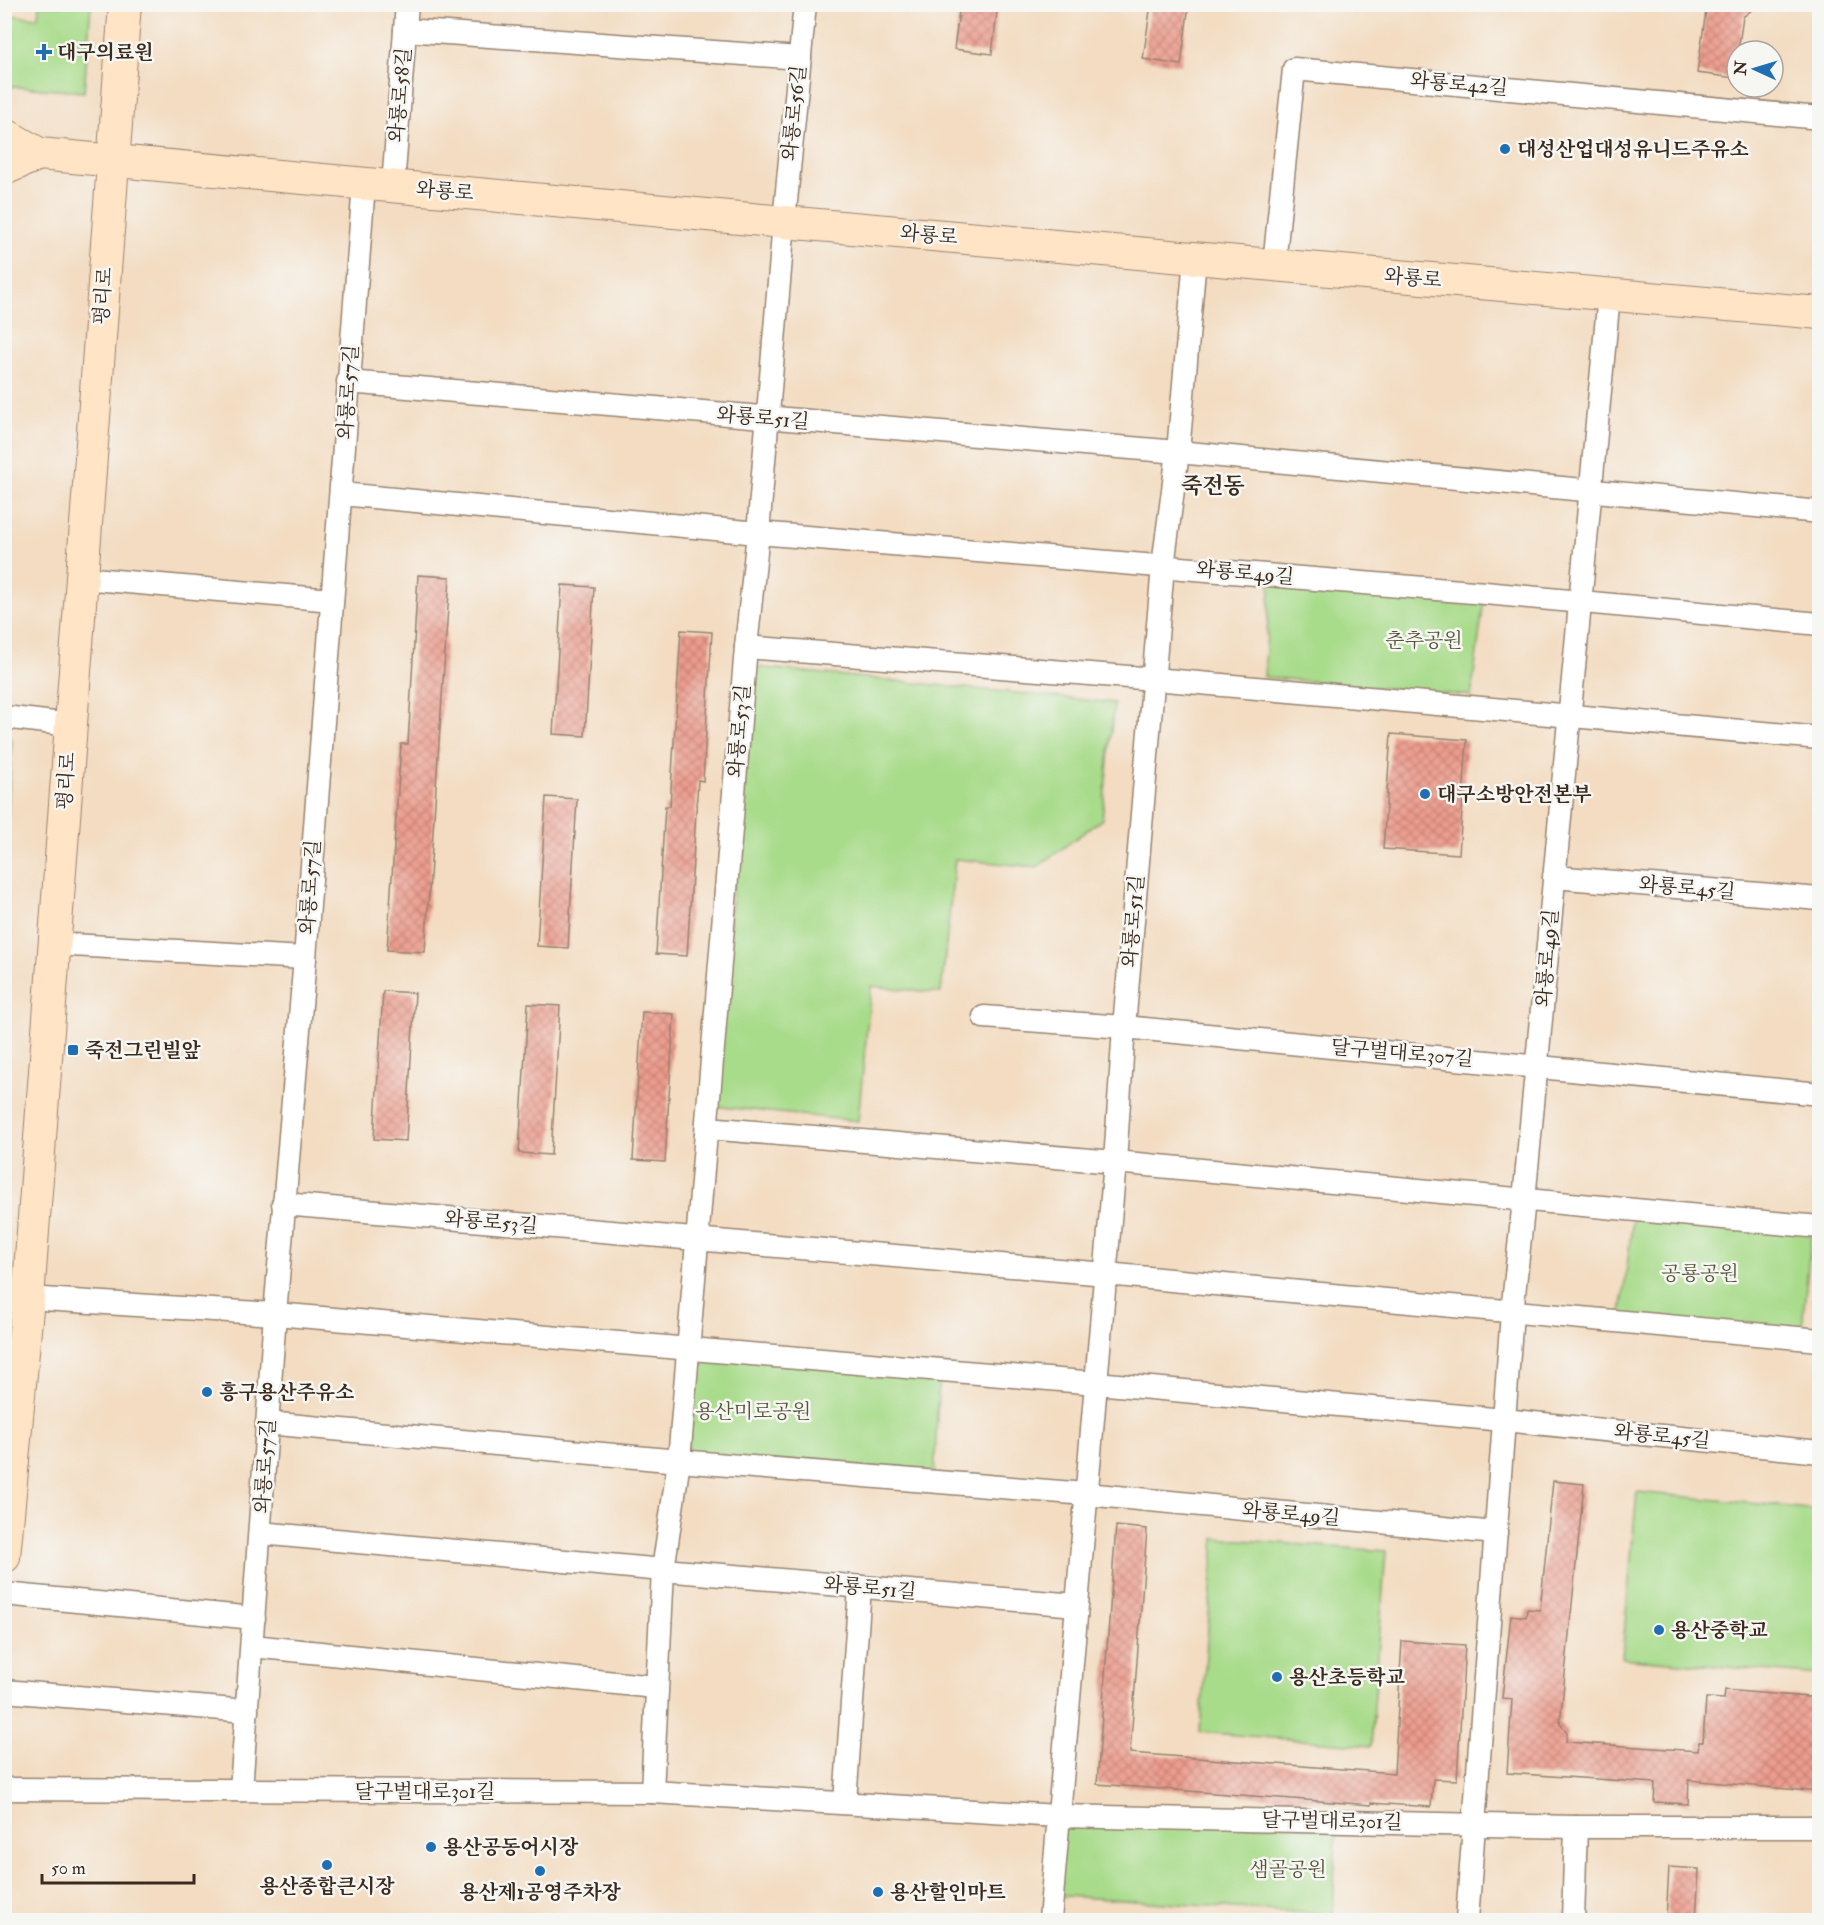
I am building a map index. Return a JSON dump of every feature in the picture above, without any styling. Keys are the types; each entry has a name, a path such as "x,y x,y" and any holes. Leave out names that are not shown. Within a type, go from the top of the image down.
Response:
{"main road":[{"name":"평리로","path":"4,1557 16,1296 54,944 125,4"},
{"name":"와룡로","path":"4,134 39,154 1820,314"},
{"name":"와룡로","path":"4,169 39,154"}],"street":[{"name":"와룡로58길","path":"378,185 405,30 407,4"},
{"name":"와룡로56길","path":"784,222 805,4"},
{"path":"405,30 800,58"},
{"name":"와룡로42길","path":"1274,265 1294,69 1820,118"},
{"name":"와룡로57길","path":"241,1790 274,1314 305,958 348,382 378,185"},
{"name":"와룡로53길","path":"652,1792 663,1570 679,1461 746,647 784,222"},
{"name":"와룡로51길","path":"1050,1920 1106,1274 1124,1027 1163,566 1178,453 1196,258"},
{"name":"와룡로49길","path":"1467,1920 1512,1313 1609,295"},
{"name":"와룡로51길","path":"348,382 1178,453"},
{"path":"1178,453 1820,512"},
{"path":"341,494 758,533 1163,566"},
{"name":"와룡로49길","path":"1163,566 1579,601"},
{"path":"82,578 332,600"},
{"path":"1579,601 1820,624"},
{"path":"746,647 1820,738"},
{"path":"4,717 70,725"},
{"name":"와룡로45길","path":"1554,877 1820,898"},
{"name":"와룡로57길","path":"54,944 305,958"},
{"name":"달구벌대로307길","path":"984,1017 1124,1027 1820,1094"},
{"path":"707,1128 1115,1162 1820,1227"},
{"name":"와룡로53길","path":"283,1204 698,1240"},
{"path":"698,1240 1106,1274 1820,1340"},
{"path":"16,1296 274,1314 1096,1383 1504,1420"},
{"name":"와룡로45길","path":"1504,1420 1820,1452"},
{"path":"267,1423 679,1461 1086,1494"},
{"name":"와룡로49길","path":"1086,1494 1496,1533"},
{"path":"260,1533 663,1570"},
{"name":"와룡로51길","path":"663,1570 1076,1605"},
{"path":"845,1803 860,1587"},
{"path":"4,1594 254,1618"},
{"path":"252,1646 656,1687"},
{"path":"4,1691 247,1711"},
{"name":"달구벌대로301길","path":"4,1789 652,1792 1058,1816 1473,1823 1576,1827 1820,1827"},
{"path":"1573,1920 1576,1827"}],"green space":[{"name":"대구의료원","path":"39,5 91,5 84,92 5,86 5,15 38,18"},
{"name":"춘추공원","path":"1271,575 1485,593 1471,696 1264,677"},
{"path":"755,667 1114,703 1102,819 1037,867 955,859 941,993 871,986 858,1121 712,1106"},
{"path":"5,737 9,737 12,741 5,847"},
{"name":"공룡공원","path":"1634,1210 1812,1226 1801,1338 1620,1322"},
{"name":"용산미로공원","path":"696,1352 939,1372 934,1480 687,1460"},
{"path":"1637,1492 1819,1510 1819,1675 1622,1658"},
{"path":"1215,1538 1386,1551 1371,1746 1200,1732"},
{"name":"샘골공원","path":"1063,1820 1336,1827 1333,1915 1052,1895"}],"building":[{"path":"960,4 998,4 992,54 954,49"},
{"path":"1151,4 1189,4 1181,65 1143,59"},
{"path":"1707,4 1759,4 1743,17 1740,39 1725,39 1725,77 1697,73"},
{"path":"418,575 450,577 425,952 387,950 401,744 408,744"},
{"path":"562,585 594,587 585,736 553,734"},
{"path":"681,630 712,632 703,781 698,780 687,956 656,954 665,806 670,806"},
{"name":"대구소방안전본부","path":"1391,734 1467,740 1459,854 1383,849"},
{"path":"546,797 577,799 568,948 537,946"},
{"path":"383,991 415,993 406,1141 374,1139"},
{"path":"528,1004 560,1006 551,1155 519,1153"},
{"path":"642,1012 674,1014 665,1162 633,1160"},
{"path":"1553,1481 1584,1484 1560,1724 1567,1732 1566,1742 1698,1751 1699,1742 1703,1742 1706,1698 1724,1699 1725,1690 1820,1698 1820,1792 1689,1780 1688,1804 1654,1802 1655,1783 1507,1773 1512,1699 1502,1698 1511,1615 1526,1617 1527,1609 1540,1610"},
{"path":"1116,1526 1147,1529 1130,1753 1394,1773 1402,1641 1465,1645 1457,1780 1433,1779 1431,1807 1371,1803 1371,1805 1097,1784"},
{"path":"1669,1867 1699,1869 1696,1920 1666,1920"}],"place":[{"name":"대구의료원","path":"44,52"},
{"name":"대성산업대성유니드주유소","path":"1505,149"},
{"name":"대구소방안전본부","path":"1425,794"},
{"name":"죽전그린빌앞","path":"73,1050"},
{"name":"흥구용산주유소","path":"207,1392"},
{"name":"용산중학교","path":"1659,1630"},
{"name":"용산초등학교","path":"1277,1677"},
{"name":"용산공동어시장","path":"431,1847"},
{"name":"용산종합큰시장","path":"327,1865"},
{"name":"용산제1공영주차장","path":"540,1871"},
{"name":"용산할인마트","path":"878,1892"}],"district":[{"name":"죽전동","path":"1213,486"}]}
